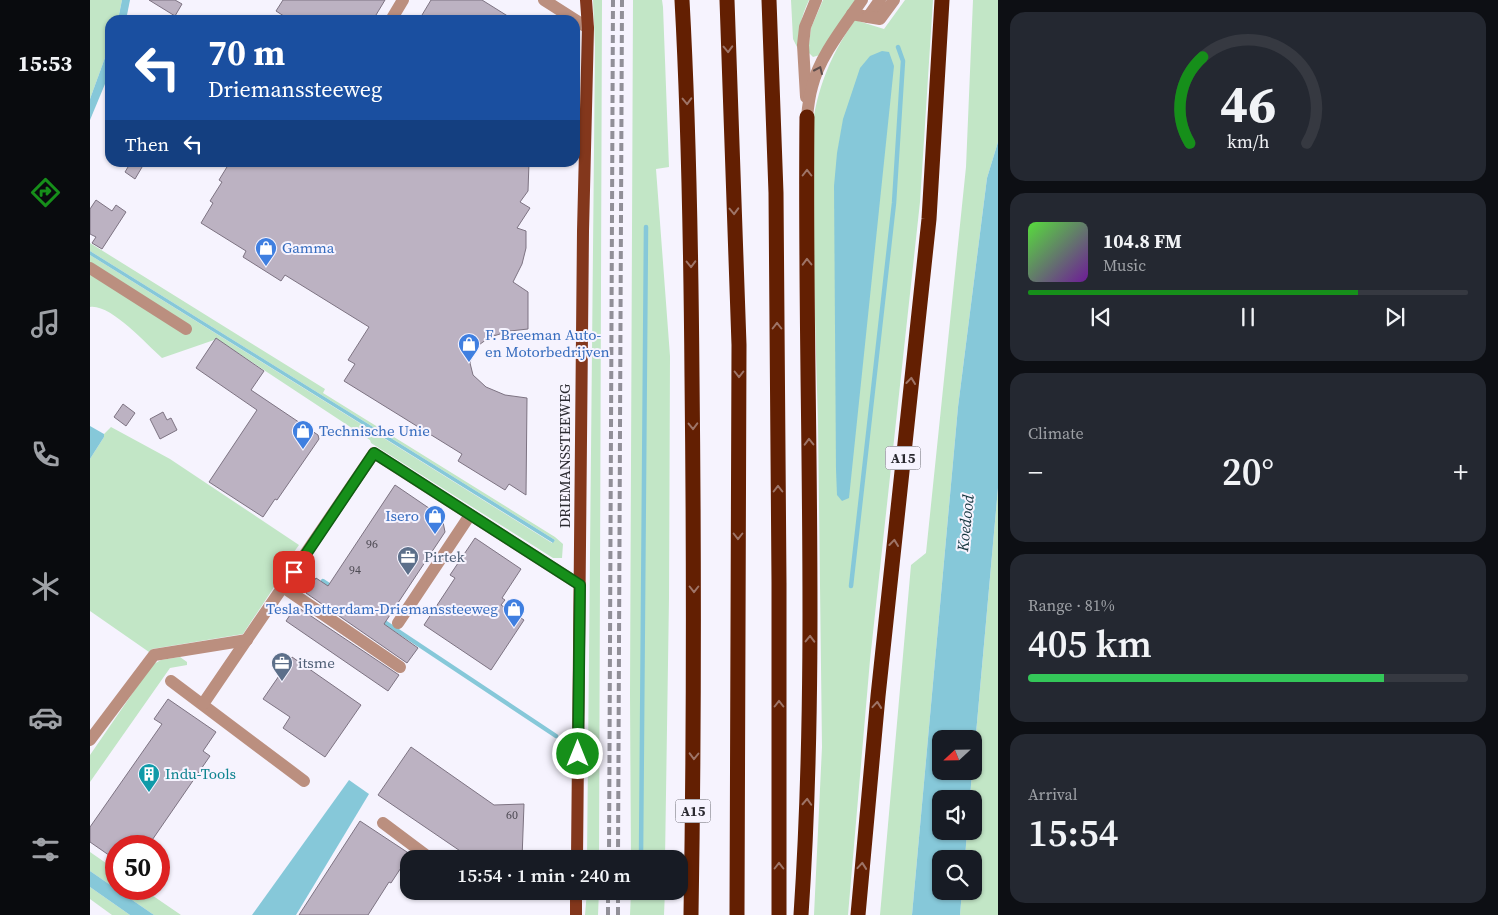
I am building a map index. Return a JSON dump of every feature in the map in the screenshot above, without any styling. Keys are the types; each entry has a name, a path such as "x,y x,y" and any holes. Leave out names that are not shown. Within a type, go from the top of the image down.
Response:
{"highway":[{"name":"A15","path":"682,0 690,201 693,457 694,708 691,915"},
{"path":"727,0 739,345 738,915"},
{"path":"769,0 776,213 779,915"},
{"name":"A15","path":"858,915 878,696 929,220 942,0"},
{"path":"801,915 808,772 810,572 807,117"}],"main road":[{"name":"DRIEMANSSTEEWEG","path":"576,850 583,231 588,28 586,0"},
{"path":"576,900 576,915"}],"street":[{"path":"394,15 403,0"},
{"path":"544,0 568,15"},
{"path":"807,117 803,45 805,27 816,0"},
{"path":"807,117 812,86 824,58 862,0"},
{"path":"868,17 880,0"},
{"path":"852,14 880,19 894,0"},
{"path":"580,23 588,28"},
{"path":"90,268 186,329"},
{"path":"202,704 374,453 580,585"},
{"path":"398,622 470,515"},
{"path":"283,587 400,667"},
{"path":"90,740 154,655 247,640"},
{"path":"171,681 304,781"},
{"path":"383,823 419,850"}],"green space":[{"path":"90,0 122,0 119,15 105,15 105,58 90,99"},
{"path":"593,0 602,0 599,850 587,850 595,47"},
{"path":"633,0 662,0 669,167 656,169 670,356 665,850 631,850"},
{"path":"791,0 809,0 800,24 798,49 793,39"},
{"path":"823,0 856,0 820,55 813,57 808,52 811,28"},
{"path":"905,0 933,0 920,202 870,660 848,915 814,915 822,747 818,424 810,143 815,109 824,78 845,35 855,20 884,29"},
{"path":"973,0 998,0 998,142 987,178 958,407 912,915 880,915 911,565 926,553 966,167"},
{"path":"90,243 325,389 323,393 555,537 563,544 562,558 553,558 371,443 370,440 217,339 162,358 118,318 98,308 90,307 90,255 552,543 555,540 90,251"},
{"path":"111,427 170,459 299,545 294,552 294,557 243,634 152,649 149,652 90,611 90,459 104,434"},
{"path":"998,488 998,915 960,915 961,900 982,900 982,850 966,850 966,840 982,840 982,790 971,790 971,780 982,780 982,730 976,730"},
{"path":"180,657 187,662 187,665 170,668 90,782 90,755 152,665 161,660"},
{"path":"90,852 105,862 105,881 90,871"},
{"path":"90,887 105,898 105,900 109,900 130,915 112,915 90,899"},
{"path":"132,900 159,900 181,915 154,915"},
{"path":"586,900 599,900 598,915 585,915"},
{"path":"631,900 665,900 664,915 630,915"}],"water":[{"path":"122,0 130,0 127,15 119,15"},
{"path":"882,51 889,52 894,66 849,498 842,501 837,495 836,470 834,186 843,119 860,68 870,56"},
{"path":"105,58 105,84 90,120 90,99"},
{"name":"Koedood","path":"998,142 998,488 976,730 932,730 932,780 971,780 971,790 932,790 932,840 966,840 966,850 932,850 932,900 961,900 960,915 912,915 958,407 987,178"},
{"path":"90,251 555,540 553,543 90,255"},
{"path":"90,426 104,434 104,437 90,459"},
{"path":"349,780 369,794 296,915 252,915"},
{"path":"90,871 105,881 105,898 90,887"},
{"path":"109,900 132,900 154,915 130,915"}],"building":[{"path":"149,0 175,0 182,4 176,15"},
{"path":"283,0 385,0 376,15 282,15 276,11"},
{"path":"431,0 482,0 506,15 422,15"},
{"path":"128,167 142,167 135,179 125,172"},
{"path":"227,167 529,167 528,191 520,202 530,208 517,228 526,231 526,248 522,264 513,282 528,292 528,329 510,331 490,337 476,347 470,363 473,375 486,387 505,395 527,398 526,495 509,484 505,490 458,461 462,454 344,381 355,364 348,360 369,327 285,275 281,281 243,257 246,251 201,223 213,203 210,201 222,182 219,180"},
{"path":"96,200 112,211 116,205 126,212 102,249 92,243 96,237 90,234 90,209"},
{"path":"216,338 264,371 251,390 318,435 319,439 263,517 209,482 257,410 196,368"},
{"path":"123,404 135,413 126,426 114,417"},
{"path":"163,412 167,420 171,418 177,430 160,439 150,419"},
{"path":"395,485 442,517 445,532 384,624 418,648 407,663 306,593 316,578 328,586"},
{"path":"475,538 521,569 502,598 505,600 501,605 524,620 491,670 424,625 455,578 450,575"},
{"path":"296,606 399,675 388,691 286,621"},
{"path":"292,657 361,705 325,757 283,728 290,717 263,699"},
{"name":"Indu-Tools","path":"168,699 216,732 203,751 210,756 156,835 105,835 105,852 90,842 90,827 162,724 154,719"},
{"path":"411,747 494,805 524,804 522,850 459,850 378,795"},
{"path":"360,821 404,850 400,850 400,869 391,883 389,882 368,915 299,915"}],"waterway":[{"path":"851,586 894,203 903,61 898,47"},
{"path":"641,850 646,227"},
{"path":"323,581 332,587"},
{"path":"380,619 556,736"}],"railway":[{"path":"609,850 613,0"},
{"path":"618,850 622,0"},
{"path":"608,900 608,915"},
{"path":"618,900 618,915"}],"place":[{"name":"Gamma","path":"266,267"},
{"name":"F. Breeman Auto- en Motorbedrijven","path":"469,363"},
{"name":"Technische Unie","path":"303,450"},
{"name":"Isero","path":"435,535"},
{"name":"Pirtek","path":"408,576"},
{"name":"Tesla Rotterdam-Driemanssteeweg","path":"514,628"},
{"name":"itsme","path":"282,682"},
{"name":"Indu-Tools","path":"149,793"}],"route":[{"path":"294,572 374,453 396,467 580,585 578,754"}]}
